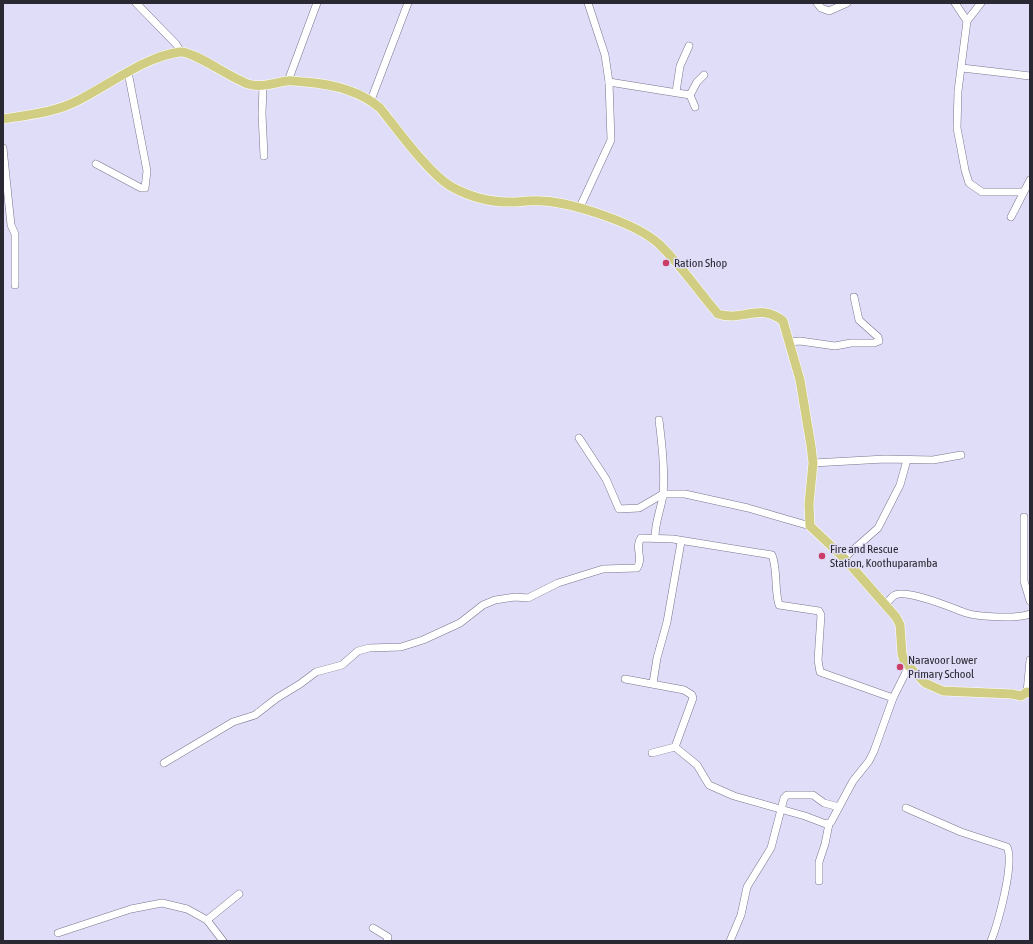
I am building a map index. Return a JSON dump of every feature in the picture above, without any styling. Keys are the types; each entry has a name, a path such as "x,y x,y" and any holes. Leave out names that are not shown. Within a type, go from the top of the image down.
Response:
{"main road":[{"path":"3,119 38,114 78,101 128,72 160,58 181,52 191,54 229,76 249,84 263,86 288,81 324,84 349,90 371,100 380,108 428,167 450,186 487,201 544,201 580,207 626,225 658,243 718,314 728,317 758,312 769,312 776,315 783,321 800,380 813,463 809,504 810,526 844,558 886,604 900,625 902,654 904,661 925,683 942,691 1012,694 1021,696 1028,692"}],"street":[{"path":"136,3 176,44 181,52"},
{"path":"288,81 306,26 317,3"},
{"path":"371,100 408,3"},
{"path":"580,207 611,140 609,82 605,55 588,3"},
{"path":"817,3 821,8 829,11 848,3"},
{"path":"955,3 967,21"},
{"path":"981,3 967,21 958,91 956,128 969,183 982,192 1023,192"},
{"path":"676,92 680,66 689,46"},
{"path":"962,68 1030,76"},
{"path":"96,164 141,188 145,188 147,171 128,72"},
{"path":"695,108 690,95 696,82 704,75"},
{"path":"609,82 690,95"},
{"path":"263,86 262,114 264,156"},
{"path":"3,148 11,225 15,234 15,285"},
{"path":"1012,216 1030,180"},
{"path":"3,230 11,225"},
{"path":"789,342 800,341 835,346 851,343 874,343 879,341 878,337 859,320 854,297"},
{"path":"655,537 655,524 663,494 664,459 659,420"},
{"path":"579,438 606,479 619,509 639,508 663,494 685,494 748,508 810,526"},
{"path":"813,463 885,459 933,460 961,455"},
{"path":"844,558 878,528 900,485 907,460"},
{"path":"1024,517 1024,581 1030,601"},
{"path":"164,763 233,722 255,716 276,698 300,684 316,672 342,664 358,651 369,648 401,646 423,640 460,622 483,605 494,600 515,597 528,598 558,583 603,569 637,568 639,566 639,541 641,538 655,537 681,542 772,554 777,566 776,591 779,605 819,611 821,615 818,660 820,672 893,698"},
{"path":"653,683 657,658 667,622 681,542"},
{"path":"886,604 896,595 901,594 933,600 968,613 1015,617 1030,614"},
{"path":"1028,692 1030,660"},
{"path":"819,880 819,862 825,844 829,824 853,780 869,761 893,698 909,666"},
{"path":"625,679 684,690 692,695 693,698 675,748"},
{"path":"652,754 675,748"},
{"path":"675,748 697,765 709,785 734,796 829,824"},
{"path":"730,941 741,915 747,887 772,848 783,800 787,795 813,795 824,803 839,807"},
{"path":"906,808 961,832 1007,847 1009,851 1009,866 997,926 991,941"},
{"path":"207,920 239,894"},
{"path":"58,933 131,909 162,903 187,909 207,920 223,941"},
{"path":"373,928 388,937 387,941"}],"place":[{"name":"Ration Shop","path":"666,263"},
{"name":"Fire and Rescue Station, Koothuparamba","path":"822,556"},
{"name":"Naravoor Lower Primary School","path":"900,667"}]}
